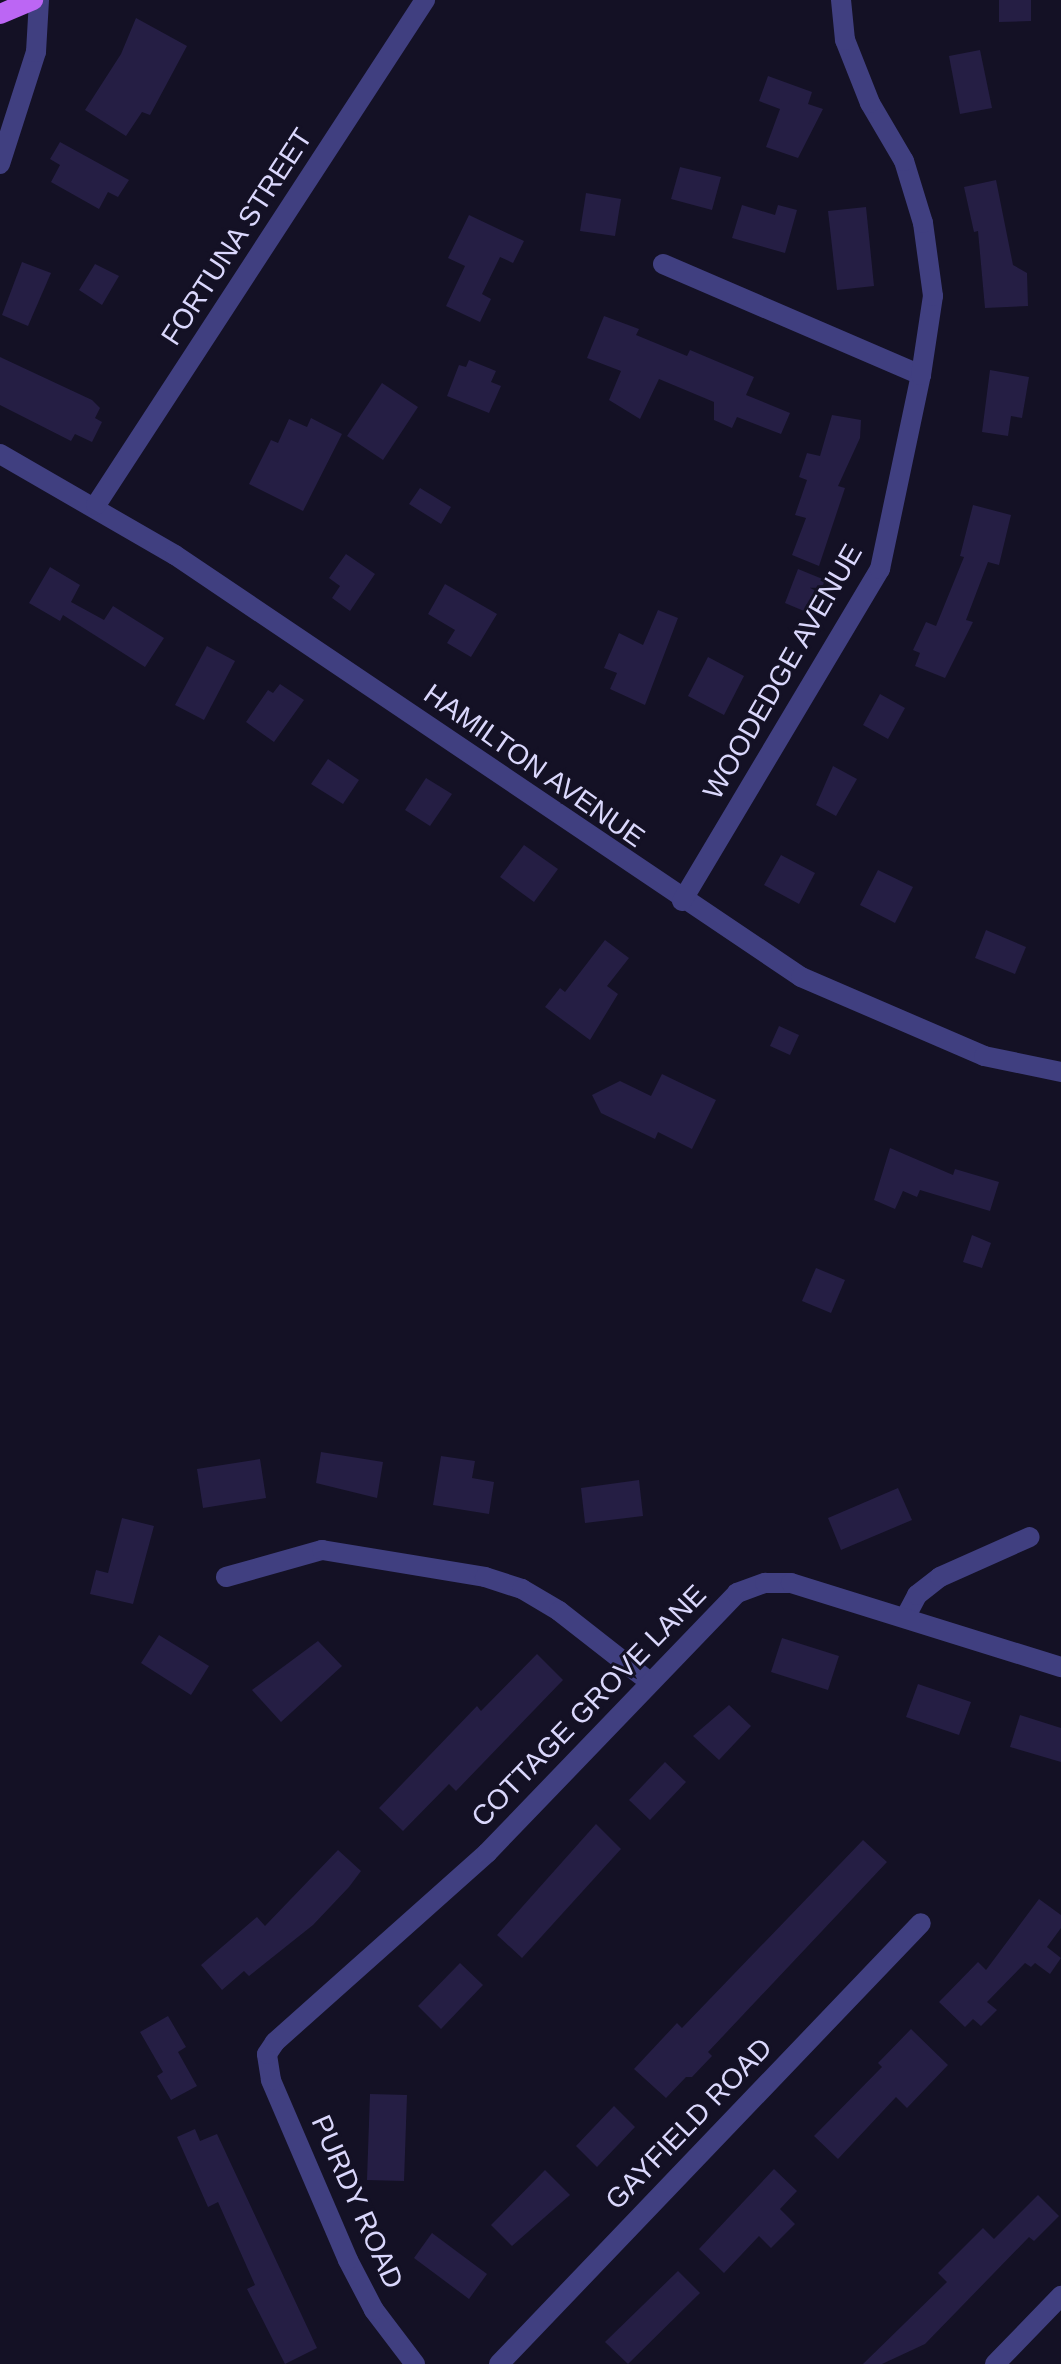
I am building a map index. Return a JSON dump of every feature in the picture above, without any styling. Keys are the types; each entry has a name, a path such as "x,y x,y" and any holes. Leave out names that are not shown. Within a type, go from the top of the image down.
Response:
{"main road":[{"path":"0,14 33,0"}],"street":[{"path":"0,164 36,52 39,0"},
{"name":"FORTUNA STREET","path":"96,505 425,0"},
{"name":"WOODEDGE AVENUE","path":"682,901 880,569 921,375 933,296 923,223 904,161 870,103 845,40 841,0"},
{"path":"663,264 921,375"},
{"name":"HAMILTON AVENUE","path":"0,454 96,505 682,901 801,977 899,1023 984,1056 1061,1072"},
{"path":"906,1616 917,1595 940,1577 1030,1537"},
{"path":"226,1577 322,1550 485,1577 522,1589 559,1611 650,1682"},
{"name":"COTTAGE GROVE LANE","path":"267,2054 284,2033 487,1853 725,1602 765,1583 791,1583 906,1616 1061,1667"},
{"name":"GAYFIELD ROAD","path":"499,2364 921,1923"},
{"name":"PURDY ROAD","path":"267,2054 271,2080 348,2260 374,2310 415,2364"},
{"path":"995,2364 1061,2296"}],"building":[{"path":"999,0 1031,0 1031,21 999,22"},
{"path":"136,18 187,46 150,115 142,112 126,136 85,110 121,54"},
{"path":"980,50 992,108 960,114 949,56"},
{"path":"768,76 812,92 808,104 823,109 798,158 766,147 780,109 759,101"},
{"path":"60,142 129,180 118,197 108,192 99,209 51,182 60,165 50,159"},
{"path":"680,167 721,177 712,210 671,199"},
{"path":"996,180 1013,265 1027,273 1028,306 985,308 978,231 974,232 964,187"},
{"path":"586,193 621,199 615,236 580,231"},
{"path":"742,205 775,215 778,205 797,210 785,253 732,238"},
{"path":"866,207 874,286 837,290 828,211"},
{"path":"469,215 524,241 513,263 500,257 482,294 491,299 480,322 446,306 465,266 448,258"},
{"path":"22,262 51,273 28,326 2,315"},
{"path":"95,264 119,276 102,305 79,290"},
{"path":"604,316 639,329 636,335 687,356 690,350 754,377 746,395 790,413 781,434 737,417 732,428 714,420 714,402 659,379 640,419 609,400 621,371 587,358"},
{"path":"0,357 92,400 100,408 95,418 102,422 92,442 75,434 71,441 0,405"},
{"path":"469,360 496,371 491,382 501,386 489,413 447,396 459,365 466,367"},
{"path":"990,370 1029,377 1022,418 1011,416 1008,436 982,432"},
{"path":"382,383 418,407 383,460 347,436"},
{"path":"832,415 861,420 860,438 838,486 845,488 819,566 792,555 806,518 795,515 807,480 799,477 807,453 820,456"},
{"path":"311,418 342,434 303,511 249,484 271,440 278,443 289,419 307,427"},
{"path":"420,488 451,507 441,524 409,504"},
{"path":"973,505 1011,515 999,565 988,562 966,620 973,622 945,678 915,666 920,653 913,650 926,622 936,626 964,557 960,556"},
{"path":"346,554 375,574 350,611 332,598 340,586 329,578"},
{"path":"50,567 80,585 71,602 104,620 113,606 164,638 145,667 63,615 60,621 29,603"},
{"path":"798,569 825,580 811,614 785,603"},
{"path":"445,584 497,614 471,657 447,643 455,630 428,614"},
{"path":"658,610 678,618 645,705 610,689 617,673 604,668 619,633 643,645"},
{"path":"207,646 235,661 204,720 175,705"},
{"path":"708,657 744,676 724,715 688,696"},
{"path":"280,684 304,700 274,742 246,722 268,690 273,693"},
{"path":"880,694 905,708 888,739 863,725"},
{"path":"328,759 359,780 343,804 311,784"},
{"path":"833,766 857,779 836,816 816,805"},
{"path":"426,778 452,794 430,826 405,810"},
{"path":"524,845 558,869 534,902 500,877"},
{"path":"781,855 815,873 799,904 764,885"},
{"path":"878,870 913,887 895,923 860,905"},
{"path":"986,930 1026,947 1015,974 975,958"},
{"path":"605,940 629,958 607,986 618,994 590,1040 545,1007 560,988 565,992"},
{"path":"779,1026 799,1035 790,1055 770,1046"},
{"path":"662,1074 716,1100 692,1149 658,1132 655,1139 601,1113 592,1095 620,1081 651,1096"},
{"path":"890,1148 953,1175 955,1169 999,1182 990,1211 920,1190 917,1197 903,1191 895,1209 874,1200"},
{"path":"972,1235 991,1243 982,1268 963,1262"},
{"path":"816,1268 845,1280 831,1313 802,1301"},
{"path":"321,1452 383,1462 377,1498 316,1483"},
{"path":"441,1456 475,1461 472,1478 494,1482 489,1514 433,1505"},
{"path":"260,1459 266,1498 203,1508 197,1469"},
{"path":"639,1480 643,1516 585,1523 581,1488"},
{"path":"898,1488 912,1520 841,1550 828,1518"},
{"path":"122,1518 154,1526 133,1604 90,1594 96,1570 108,1573"},
{"path":"159,1635 209,1666 191,1695 141,1663"},
{"path":"782,1638 839,1656 828,1690 771,1672"},
{"path":"318,1641 342,1666 281,1722 252,1690"},
{"path":"537,1654 563,1680 456,1791 449,1784 403,1831 379,1808 477,1706 481,1711"},
{"path":"918,1684 971,1702 959,1735 906,1717"},
{"path":"729,1705 751,1726 719,1760 693,1736"},
{"path":"1020,1715 1061,1728 1061,1762 1010,1747"},
{"path":"665,1762 686,1782 650,1820 629,1800"},
{"path":"596,1824 621,1849 522,1958 497,1935"},
{"path":"863,1840 887,1862 708,2052 712,2056 666,2098 634,2069 677,2023 682,2028"},
{"path":"338,1850 361,1871 349,1887 313,1925 249,1976 244,1971 222,1990 201,1965 257,1917 265,1926"},
{"path":"1039,1899 1061,1915 1061,1928 1047,1947 1061,1958 1050,1974 1035,1963 1031,1967 1025,1963 987,2002 997,2010 981,2026 973,2019 965,2027 939,2002 978,1962 986,1970"},
{"path":"460,1963 483,1985 441,2029 418,2006"},
{"path":"168,2016 186,2047 178,2052 197,2086 171,2100 157,2076 163,2072 140,2032"},
{"path":"911,2029 948,2065 907,2108 896,2097 838,2159 814,2136 882,2067 878,2063"},
{"path":"370,2094 407,2095 404,2181 367,2180"},
{"path":"614,2106 635,2127 597,2167 576,2146"},
{"path":"195,2129 200,2141 217,2134 317,2348 285,2364 247,2289 255,2285 218,2202 208,2207 177,2137"},
{"path":"774,2169 797,2191 780,2209 795,2224 771,2248 759,2236 724,2273 699,2249"},
{"path":"545,2170 570,2195 512,2246 491,2225"},
{"path":"1038,2195 1059,2216 1034,2241 1029,2237 925,2344 882,2364 863,2364 947,2282 938,2273 983,2228 994,2239"},
{"path":"432,2233 487,2274 469,2299 414,2258"},
{"path":"678,2271 700,2293 628,2364 605,2342"}]}
